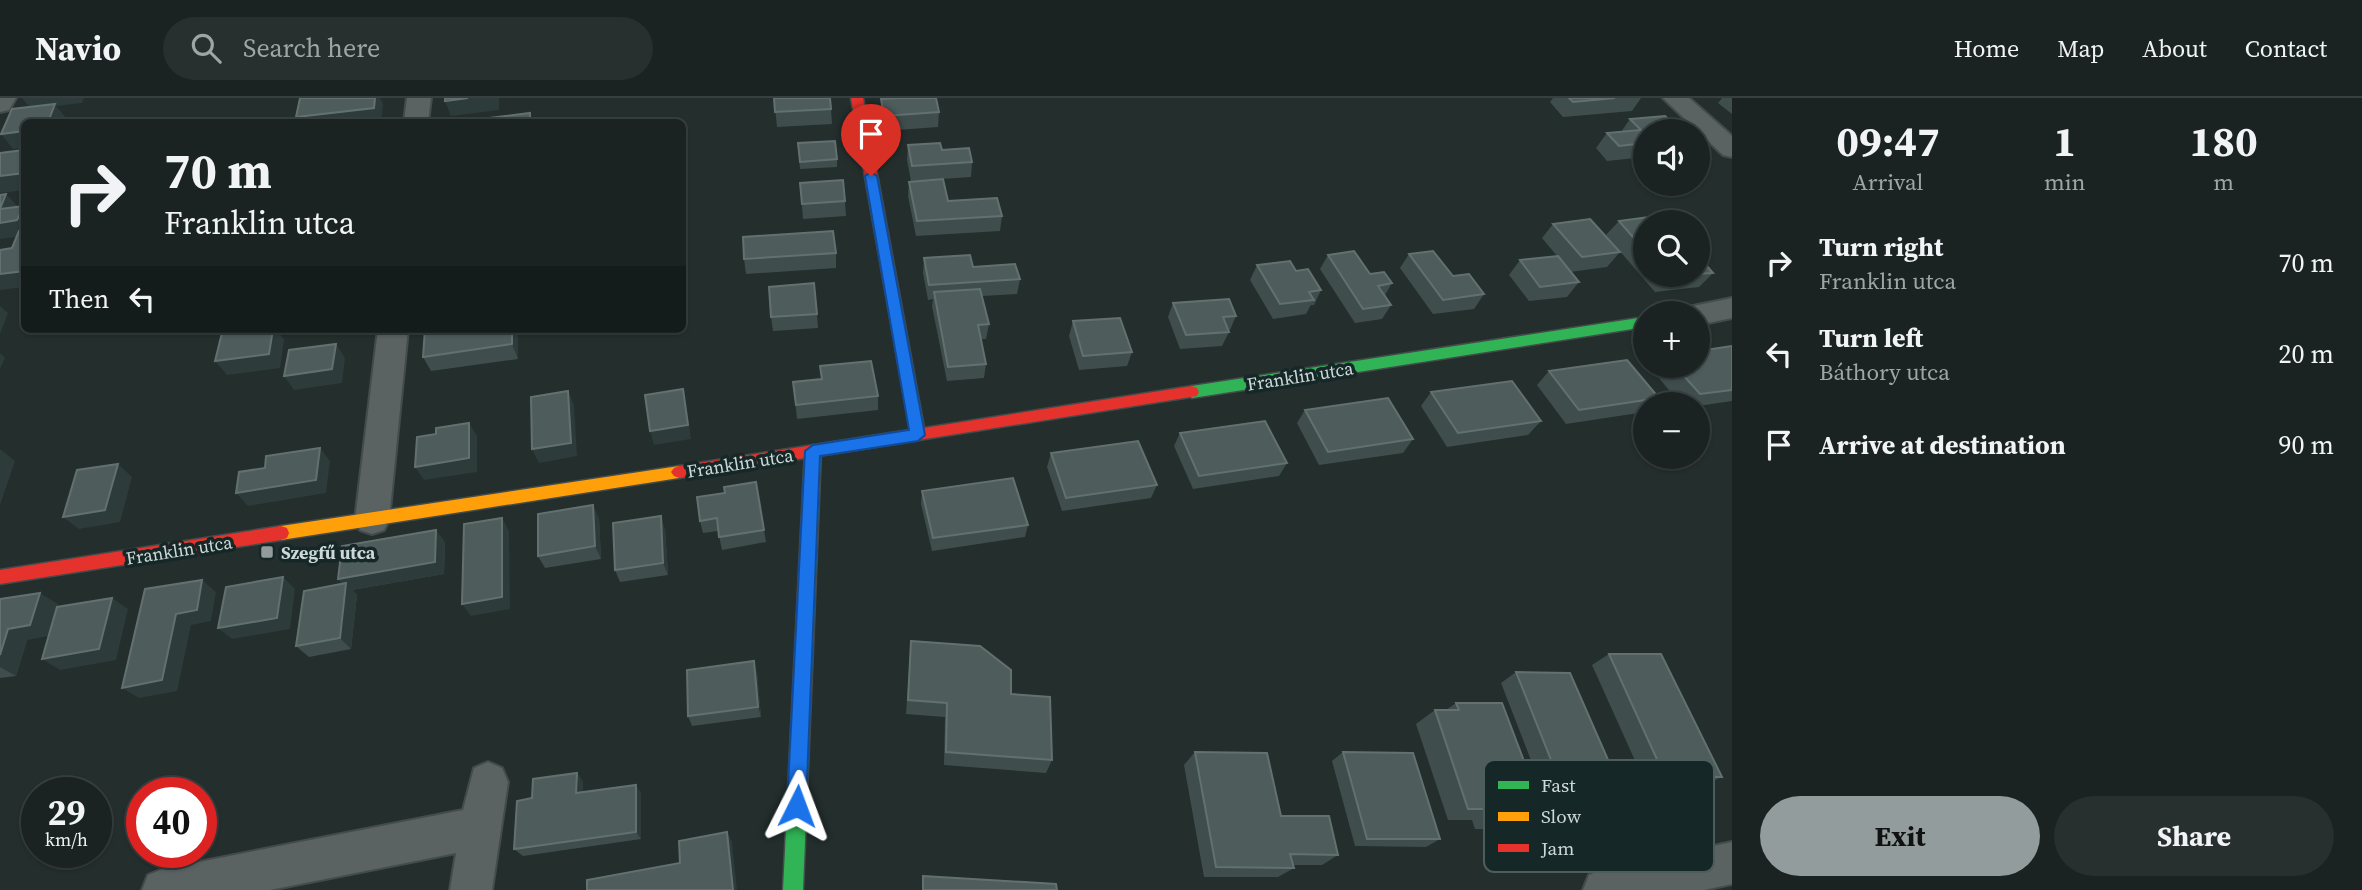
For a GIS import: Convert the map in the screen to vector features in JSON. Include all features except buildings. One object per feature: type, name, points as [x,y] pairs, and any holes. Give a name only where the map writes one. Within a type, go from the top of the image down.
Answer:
[{"type":"street","points":[[0,105],[4,98]]},
{"type":"street","points":[[416,119],[419,98]]},
{"type":"street","points":[[857,98],[918,435]]},
{"type":"street","points":[[1675,98],[1732,149]]},
{"type":"street","points":[[1710,312],[1732,308]]},
{"type":"street","name":"Franklin utca","points":[[0,578],[1633,324]]},
{"type":"street","points":[[372,520],[393,333]]},
{"type":"street","points":[[793,890],[813,451]]},
{"type":"street","points":[[471,890],[488,782]]},
{"type":"street","points":[[188,887],[483,827]]},
{"type":"street","points":[[1604,890],[1699,872]]},
{"type":"traffic: fast","points":[[1192,392],[1633,324]]},
{"type":"traffic: fast","points":[[793,890],[813,451]]},
{"type":"traffic: slow","points":[[281,533],[679,472]]},
{"type":"traffic: jam","points":[[857,98],[918,435]]},
{"type":"traffic: jam","points":[[679,472],[1192,392]]},
{"type":"traffic: jam","points":[[0,577],[281,533]]},
{"type":"place","name":"Szegfű utca","points":[[267,552]]},
{"type":"route","points":[[797,806],[813,451],[918,435],[871,176]]}]
